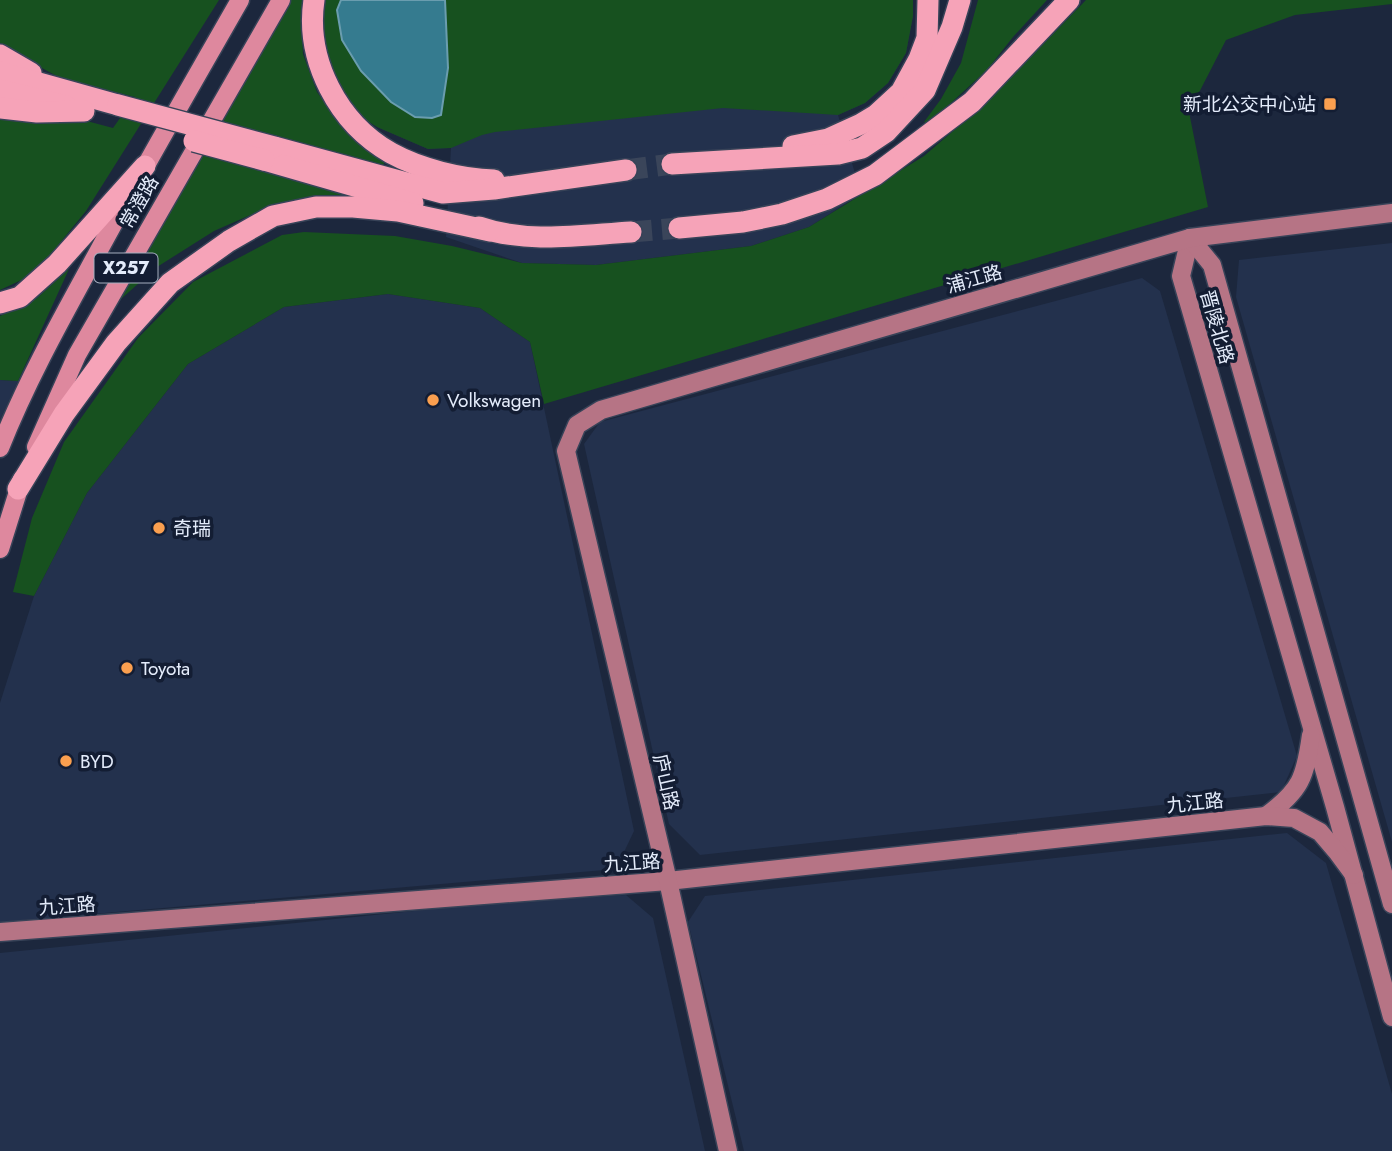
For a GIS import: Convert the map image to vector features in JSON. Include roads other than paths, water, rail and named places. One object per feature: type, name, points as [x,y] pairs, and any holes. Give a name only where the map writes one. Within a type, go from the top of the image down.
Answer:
[{"type":"highway","points":[[314,0],[313,38],[316,57],[326,83],[356,127],[374,142],[392,153],[433,170],[481,180],[545,181]]},
{"type":"highway","points":[[721,161],[828,139],[876,115],[901,92],[919,60],[927,38],[928,0]]},
{"type":"highway","points":[[672,164],[838,154],[862,148],[887,132],[925,90],[952,27],[960,0]]},
{"type":"highway","points":[[782,214],[826,192],[893,143],[919,117],[938,92],[951,67],[972,0]]},
{"type":"highway","points":[[679,228],[743,222],[782,214],[827,199],[875,175],[972,102],[1069,0]]},
{"type":"highway","points":[[0,55],[57,89]]},
{"type":"highway","points":[[0,72],[57,89],[115,112],[269,154],[443,193],[494,189],[626,170]]},
{"type":"highway","points":[[0,90],[84,111]]},
{"type":"highway","points":[[0,108],[115,112]]},
{"type":"highway","points":[[269,154],[490,231]]},
{"type":"highway","points":[[0,303],[20,297],[57,264],[145,166]]},
{"type":"highway","points":[[18,489],[64,414],[116,343],[170,283],[229,242],[273,216],[316,207],[353,207],[398,211],[490,231],[538,238],[631,232]]},
{"type":"main road","name":"常澄路","points":[[0,448],[11,419],[63,316],[240,0]]},
{"type":"main road","name":"常澄路","points":[[0,549],[18,489],[77,355],[281,0]]},
{"type":"street","name":"浦江路","points":[[577,425],[601,410],[1191,238],[1392,213]]},
{"type":"street","name":"晋陵北路","points":[[1191,238],[1181,276],[1312,727],[1392,1017]]},
{"type":"street","name":"晋陵北路","points":[[1191,238],[1212,265],[1392,904]]},
{"type":"street","name":"庐山路","points":[[577,425],[566,451],[668,881],[728,1151]]},
{"type":"street","points":[[1266,816],[1286,801],[1300,783],[1312,727]]},
{"type":"street","name":"九江路","points":[[0,932],[668,881],[1266,816],[1294,818],[1320,832],[1353,875]]},
{"type":"tunnel","points":[[626,170],[672,164]]},
{"type":"tunnel","points":[[631,232],[679,228]]},
{"type":"place","name":"新北公交中心站","points":[[1330,104]]},
{"type":"place","name":"Volkswagen","points":[[433,400]]},
{"type":"place","name":"奇瑞","points":[[159,528]]},
{"type":"place","name":"Toyota","points":[[127,668]]},
{"type":"place","name":"BYD","points":[[66,761]]}]
